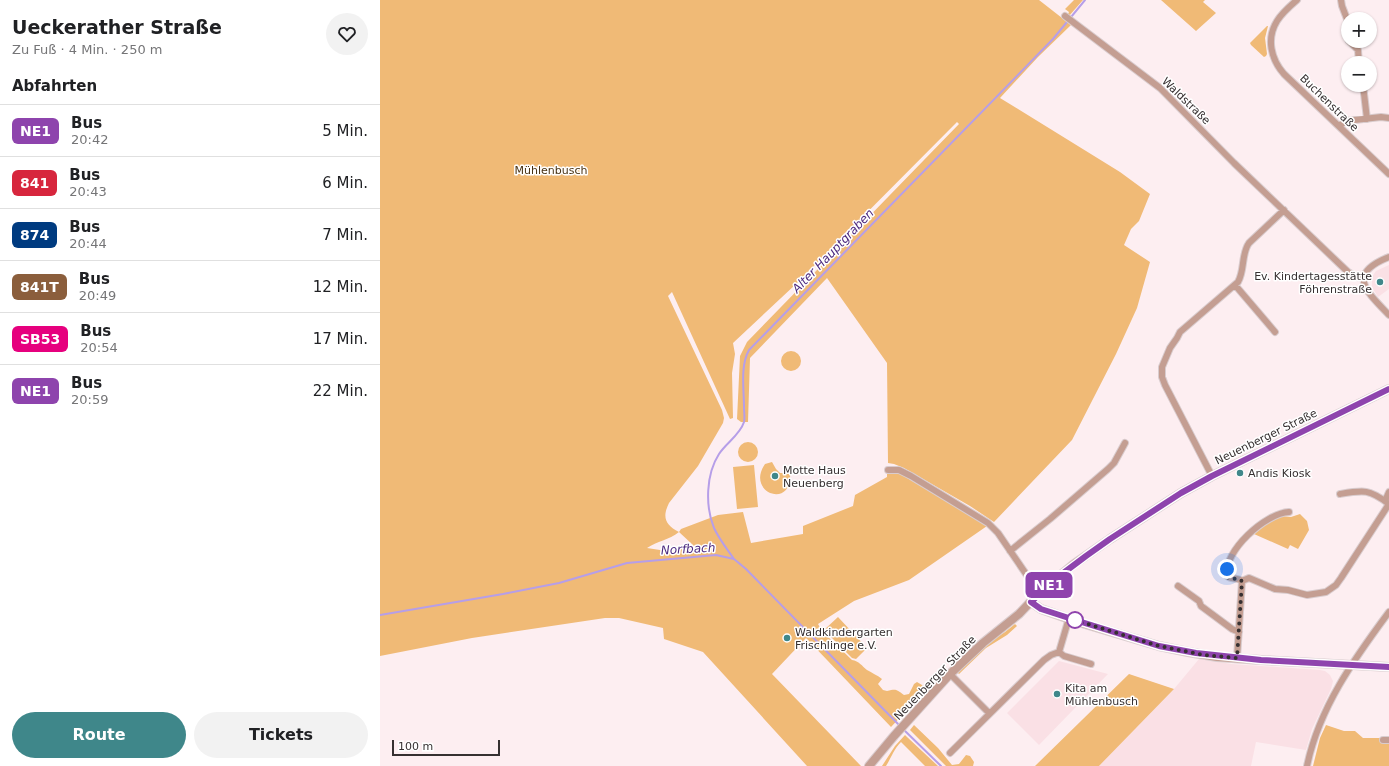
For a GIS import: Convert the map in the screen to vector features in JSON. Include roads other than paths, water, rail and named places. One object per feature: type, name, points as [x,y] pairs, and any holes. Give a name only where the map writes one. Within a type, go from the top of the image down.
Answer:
[{"type":"street","name":"Buchenstraße","points":[[1297,0],[1276,22],[1271,38],[1272,55],[1280,70],[1389,174]]},
{"type":"street","points":[[1341,0],[1344,12]]},
{"type":"street","name":"Waldstraße","points":[[1064,16],[1160,88],[1234,163],[1348,272],[1357,277],[1364,278]]},
{"type":"street","points":[[1364,92],[1368,119]]},
{"type":"street","points":[[1339,126],[1346,121],[1389,118]]},
{"type":"street","points":[[1212,476],[1165,385],[1162,370],[1170,348],[1180,332],[1235,285],[1242,273],[1247,246],[1284,210]]},
{"type":"street","points":[[1389,257],[1378,261],[1368,269],[1364,278],[1364,284],[1367,292],[1389,315]]},
{"type":"street","points":[[1235,285],[1275,332]]},
{"type":"street","name":"Neuenberger Straße","points":[[869,766],[950,674],[983,643],[1020,614],[1039,593],[1110,539],[1212,476],[1389,389]]},
{"type":"street","points":[[1010,551],[1108,469],[1114,463],[1124,443]]},
{"type":"street","points":[[888,470],[899,470],[911,476],[988,523],[998,534],[1039,593]]},
{"type":"street","points":[[1340,494],[1367,491],[1388,503]]},
{"type":"street","points":[[1289,512],[1279,514],[1266,520],[1249,534],[1229,559],[1226,573],[1228,578],[1242,581],[1249,578],[1275,589],[1288,590],[1307,595],[1326,592],[1336,585],[1341,578],[1388,503],[1389,492]]},
{"type":"street","points":[[1237,658],[1242,581]]},
{"type":"street","points":[[1178,586],[1199,601],[1201,606],[1232,629],[1239,632]]},
{"type":"street","points":[[1031,602],[1041,609],[1069,618],[1166,647],[1204,655],[1351,666],[1389,667]]},
{"type":"street","points":[[1307,766],[1321,721],[1351,666],[1389,612]]},
{"type":"street","points":[[1059,652],[1069,618]]},
{"type":"street","points":[[1059,652],[1064,656],[1091,664]]},
{"type":"street","points":[[950,753],[1047,657],[1059,652]]},
{"type":"street","points":[[950,674],[989,713]]},
{"type":"waterway","name":"Alter Hauptgraben","points":[[734,559],[714,528],[709,510],[708,490],[711,471],[719,454],[736,435],[744,422],[743,370],[749,350],[1053,39],[1085,0]]},
{"type":"waterway","name":"Norfbach","points":[[380,615],[559,583],[627,563],[716,555],[734,559],[746,569],[900,726]]},
{"type":"waterway","name":"Norfbach","points":[[903,729],[941,766]]},
{"type":"place","name":"Ev. Kindertagesstätte Föhrenstraße","points":[[1380,282]]},
{"type":"place","name":"Andis Kiosk","points":[[1240,473]]},
{"type":"place","name":"Motte Haus Neuenberg","points":[[775,476]]},
{"type":"place","name":"Waldkindergarten Frischlinge e.V.","points":[[787,638]]},
{"type":"place","name":"Kita am Mühlenbusch","points":[[1057,694]]},
{"type":"park label","name":"Mühlenbusch","points":[[551,170]]}]
